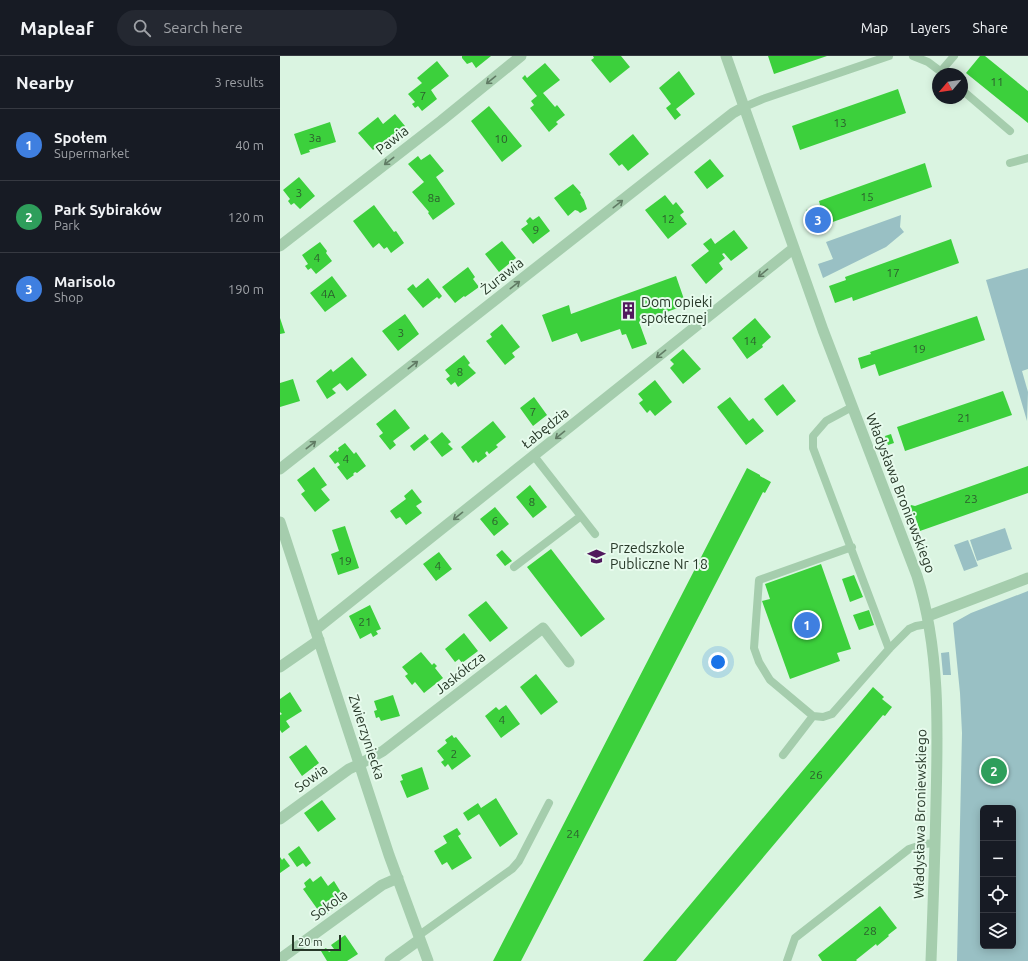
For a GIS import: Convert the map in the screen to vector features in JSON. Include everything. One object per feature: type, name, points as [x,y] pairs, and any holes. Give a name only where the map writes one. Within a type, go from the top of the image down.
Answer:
[{"type":"street","name":"Pawia","points":[[280,246],[441,121],[521,56]]},
{"type":"street","name":"Władysława Broniewskiego","points":[[726,56],[852,407],[924,597],[932,648],[938,723],[931,961]]},
{"type":"street","name":"Żurawia","points":[[280,469],[733,113],[744,107]]},
{"type":"street","name":"Łabędzia","points":[[280,667],[534,456],[794,248]]},
{"type":"street","name":"Zwierzyniecka","points":[[280,522],[398,878],[428,961]]},
{"type":"street","points":[[928,620],[1028,578]]},
{"type":"street","name":"Jaskółcza","points":[[360,764],[383,751],[543,628],[569,662]]},
{"type":"street","name":"Sowia","points":[[280,819],[349,769],[360,764]]},
{"type":"street","name":"Sokola","points":[[280,959],[382,885],[398,878]]},
{"type":"street","points":[[390,961],[419,938]]},
{"type":"lane","points":[[744,107],[762,99],[889,56]]},
{"type":"lane","points":[[913,56],[928,62],[936,68]]},
{"type":"lane","points":[[946,68],[954,56]]},
{"type":"lane","points":[[968,95],[1010,131]]},
{"type":"lane","points":[[1010,163],[1028,158]]},
{"type":"lane","points":[[852,407],[826,421],[813,436],[814,448],[889,649]]},
{"type":"lane","points":[[534,456],[595,534]]},
{"type":"lane","points":[[514,567],[581,516]]},
{"type":"lane","points":[[852,547],[759,580],[754,648],[759,662],[770,680],[813,716],[823,717],[832,714],[889,649],[910,629],[928,620]]},
{"type":"lane","points":[[782,755],[813,716]]},
{"type":"lane","points":[[419,938],[512,869],[519,861],[549,803]]},
{"type":"lane","points":[[787,961],[795,938],[909,849],[924,844],[935,843]]},
{"type":"shaded area","points":[[901,215],[900,227],[904,232],[886,247],[823,278],[818,264],[833,259],[826,242]]},
{"type":"shaded area","points":[[1028,268],[1028,369],[1022,371],[1028,392],[1027,421],[986,280]]},
{"type":"shaded area","points":[[1005,528],[1012,549],[977,561],[970,540]]},
{"type":"shaded area","points":[[968,540],[978,566],[964,571],[954,545]]},
{"type":"shaded area","points":[[1028,591],[1028,961],[957,961],[962,733],[960,693],[953,623],[971,613]]},
{"type":"shaded area","points":[[949,652],[951,675],[943,675],[941,653]]},
{"type":"building","points":[[462,56],[491,56],[476,68],[472,62],[467,64]]},
{"type":"building","points":[[593,56],[621,56],[630,67],[610,83],[591,60],[594,58]]},
{"type":"building","points":[[768,56],[827,56],[774,74]]},
{"type":"building","points":[[980,56],[985,56],[1028,91],[1028,123],[968,75],[968,71]]},
{"type":"building","points":[[437,61],[449,76],[431,90],[437,99],[422,111],[418,106],[415,108],[412,104],[415,102],[408,94],[422,83],[417,78]]},
{"type":"building","points":[[545,63],[560,80],[543,93],[555,107],[557,105],[565,115],[556,122],[558,124],[549,132],[530,108],[534,105],[531,101],[537,96],[522,78],[525,75],[527,78]]},
{"type":"building","points":[[679,71],[695,94],[676,109],[681,115],[675,120],[666,108],[671,104],[659,88]]},
{"type":"building","points":[[898,89],[906,113],[800,150],[792,126]]},
{"type":"building","points":[[489,106],[522,146],[502,162],[471,121]]},
{"type":"building","points":[[395,114],[405,126],[373,150],[358,133],[378,117],[383,124]]},
{"type":"building","points":[[330,122],[336,142],[309,150],[310,152],[301,155],[294,134]]},
{"type":"building","points":[[633,134],[649,154],[628,171],[622,164],[619,166],[609,154]]},
{"type":"building","points":[[430,154],[444,171],[436,177],[455,204],[433,220],[428,213],[429,212],[412,192],[424,182],[408,164],[418,156],[421,160]]},
{"type":"building","points":[[710,159],[724,176],[707,189],[694,172]]},
{"type":"building","points":[[925,163],[932,187],[827,224],[826,221],[811,226],[806,210],[820,205],[819,201]]},
{"type":"building","points":[[299,177],[315,196],[300,209],[294,203],[291,205],[288,201],[290,199],[283,190]]},
{"type":"building","points":[[573,184],[581,193],[580,194],[587,209],[580,213],[575,210],[568,216],[554,198]]},
{"type":"building","points":[[665,195],[673,205],[676,202],[684,212],[680,215],[687,224],[668,239],[645,210]]},
{"type":"building","points":[[374,205],[404,243],[391,253],[387,247],[384,249],[379,243],[373,248],[353,221]]},
{"type":"building","points":[[539,216],[550,231],[533,244],[521,229],[528,224],[526,221],[530,217],[533,220]]},
{"type":"building","points":[[734,230],[748,248],[731,261],[724,253],[722,254],[725,258],[719,263],[723,269],[706,284],[691,265],[709,251],[703,244],[711,238],[715,244]]},
{"type":"building","points":[[951,239],[959,263],[853,301],[852,297],[835,303],[829,286],[846,280],[845,277]]},
{"type":"building","points":[[502,241],[516,258],[499,272],[485,254]]},
{"type":"building","points":[[320,242],[332,261],[316,274],[311,268],[308,270],[305,266],[308,264],[302,255]]},
{"type":"building","points":[[468,267],[475,277],[473,279],[479,287],[455,303],[442,287]]},
{"type":"building","points":[[332,276],[347,296],[325,312],[310,293]]},
{"type":"building","name":"Dom opieki społecznej","points":[[676,276],[686,305],[639,322],[647,344],[632,349],[626,334],[622,335],[620,329],[581,342],[577,333],[552,342],[542,315],[569,305],[571,314]]},
{"type":"building","points":[[428,278],[442,296],[439,299],[437,297],[423,308],[407,289],[413,284],[416,288]]},
{"type":"building","points":[[405,314],[419,334],[398,351],[382,331]]},
{"type":"building","points":[[977,316],[985,340],[879,376],[875,364],[861,369],[858,358],[871,354],[870,352]]},
{"type":"building","points":[[280,318],[285,333],[280,334]]},
{"type":"building","points":[[755,318],[771,337],[762,345],[763,347],[747,359],[732,338]]},
{"type":"building","points":[[502,324],[520,347],[512,353],[515,357],[505,365],[486,341],[492,337],[490,334]]},
{"type":"building","points":[[683,349],[701,369],[683,384],[670,368],[674,364],[670,360]]},
{"type":"building","points":[[464,355],[470,363],[468,365],[476,373],[458,387],[455,382],[451,385],[446,379],[450,376],[445,370]]},
{"type":"building","points":[[352,357],[367,375],[347,391],[340,383],[332,389],[336,393],[327,399],[316,381],[331,369],[333,372]]},
{"type":"building","points":[[293,379],[300,401],[280,407],[280,383]]},
{"type":"building","points":[[655,380],[672,402],[655,416],[650,410],[647,413],[639,403],[643,400],[638,394]]},
{"type":"building","points":[[783,384],[796,401],[777,416],[764,399]]},
{"type":"building","points":[[1003,391],[1012,415],[905,451],[897,427]]},
{"type":"building","points":[[534,397],[547,415],[533,426],[520,408]]},
{"type":"building","points":[[730,397],[749,421],[753,418],[764,431],[746,445],[717,407]]},
{"type":"building","points":[[395,409],[410,428],[393,441],[396,445],[390,450],[379,436],[383,433],[376,424]]},
{"type":"building","points":[[493,421],[506,437],[496,445],[498,447],[489,454],[487,451],[485,453],[487,456],[478,463],[476,460],[473,463],[461,447]]},
{"type":"building","points":[[442,432],[451,442],[448,444],[453,449],[442,457],[430,442]]},
{"type":"building","points":[[425,434],[429,439],[414,451],[410,446]]},
{"type":"building","points":[[891,434],[894,443],[888,445],[885,436]]},
{"type":"building","points":[[345,443],[354,454],[356,452],[366,466],[357,473],[355,472],[353,474],[354,475],[347,480],[337,467],[340,465],[338,462],[335,464],[329,456],[336,450],[337,452],[339,450],[338,448]]},
{"type":"building","points":[[1028,466],[1028,493],[920,531],[910,507],[911,505],[915,506]]},
{"type":"building","points":[[314,467],[327,485],[321,489],[330,500],[315,512],[301,494],[305,491],[297,480]]},
{"type":"building","points":[[747,468],[771,482],[765,493],[763,492],[521,961],[493,961]]},
{"type":"building","points":[[530,485],[547,507],[533,518],[516,497]]},
{"type":"building","points":[[412,489],[422,502],[416,506],[422,513],[406,525],[400,517],[396,519],[390,511],[406,499],[404,496]]},
{"type":"building","points":[[495,507],[509,524],[494,536],[480,519]]},
{"type":"building","points":[[345,526],[359,568],[338,575],[331,554],[339,551],[332,530]]},
{"type":"building","points":[[551,549],[605,619],[581,637],[527,567]]},
{"type":"building","points":[[502,550],[512,561],[505,566],[496,555]]},
{"type":"building","points":[[439,552],[452,569],[436,581],[423,564]]},
{"type":"building","points":[[821,564],[851,649],[837,653],[840,661],[790,679],[762,601],[770,599],[765,584]]},
{"type":"building","points":[[854,575],[863,597],[850,602],[842,579]]},
{"type":"building","points":[[486,601],[508,628],[490,642],[468,615]]},
{"type":"building","points":[[370,605],[381,629],[376,631],[378,634],[373,637],[371,633],[360,639],[349,616]]},
{"type":"building","points":[[869,610],[874,625],[859,630],[853,615]]},
{"type":"building","points":[[464,633],[478,651],[462,663],[459,659],[455,662],[445,649]]},
{"type":"building","points":[[421,652],[432,665],[434,663],[437,666],[435,668],[443,678],[424,693],[415,682],[412,685],[405,676],[408,674],[402,667]]},
{"type":"building","points":[[536,674],[558,702],[541,715],[520,687]]},
{"type":"building","points":[[873,687],[884,697],[882,699],[892,707],[885,716],[883,715],[676,961],[643,961]]},
{"type":"building","points":[[290,692],[302,711],[286,721],[290,727],[282,733],[280,730],[280,715],[282,714],[280,712],[280,699]]},
{"type":"building","points":[[393,695],[400,716],[381,721],[379,717],[376,718],[374,711],[377,710],[374,701]]},
{"type":"building","points":[[506,705],[520,724],[501,738],[485,716],[496,707],[499,710]]},
{"type":"building","points":[[452,735],[454,738],[456,737],[471,756],[452,770],[448,764],[445,767],[441,762],[444,760],[437,751],[447,743],[445,740]]},
{"type":"building","points":[[306,745],[319,763],[302,776],[289,757]]},
{"type":"building","points":[[422,767],[429,789],[407,798],[400,781],[403,780],[401,775]]},
{"type":"building","points":[[496,798],[518,834],[500,847],[479,814],[468,821],[463,813],[478,803],[481,808]]},
{"type":"building","points":[[322,800],[336,819],[318,832],[304,813]]},
{"type":"building","points":[[457,828],[461,834],[458,836],[472,858],[452,870],[447,862],[442,865],[434,851],[447,843],[443,836]]},
{"type":"building","points":[[299,846],[311,863],[306,867],[303,863],[297,867],[288,854]]},
{"type":"building","points":[[280,857],[282,860],[284,858],[290,866],[280,873]]},
{"type":"building","points":[[321,876],[328,886],[334,881],[342,894],[336,897],[341,904],[323,917],[303,889],[306,887],[304,883],[310,878],[313,882]]},
{"type":"building","points":[[880,906],[897,928],[888,935],[889,936],[877,946],[876,944],[856,960],[857,961],[822,961],[818,955]]},
{"type":"building","points":[[345,935],[358,954],[347,961],[327,961],[321,951],[326,948],[329,952],[334,949],[331,945]]},
{"type":"place","name":"Marisolo","points":[[818,220]]},
{"type":"place","name":"Dom opieki społecznej","points":[[628,310]]},
{"type":"place","name":"Przedszkole Publiczne Nr 18","points":[[597,556]]},
{"type":"place","name":"Społem","points":[[807,625]]},
{"type":"place","name":"Park Sybiraków","points":[[994,771]]}]
